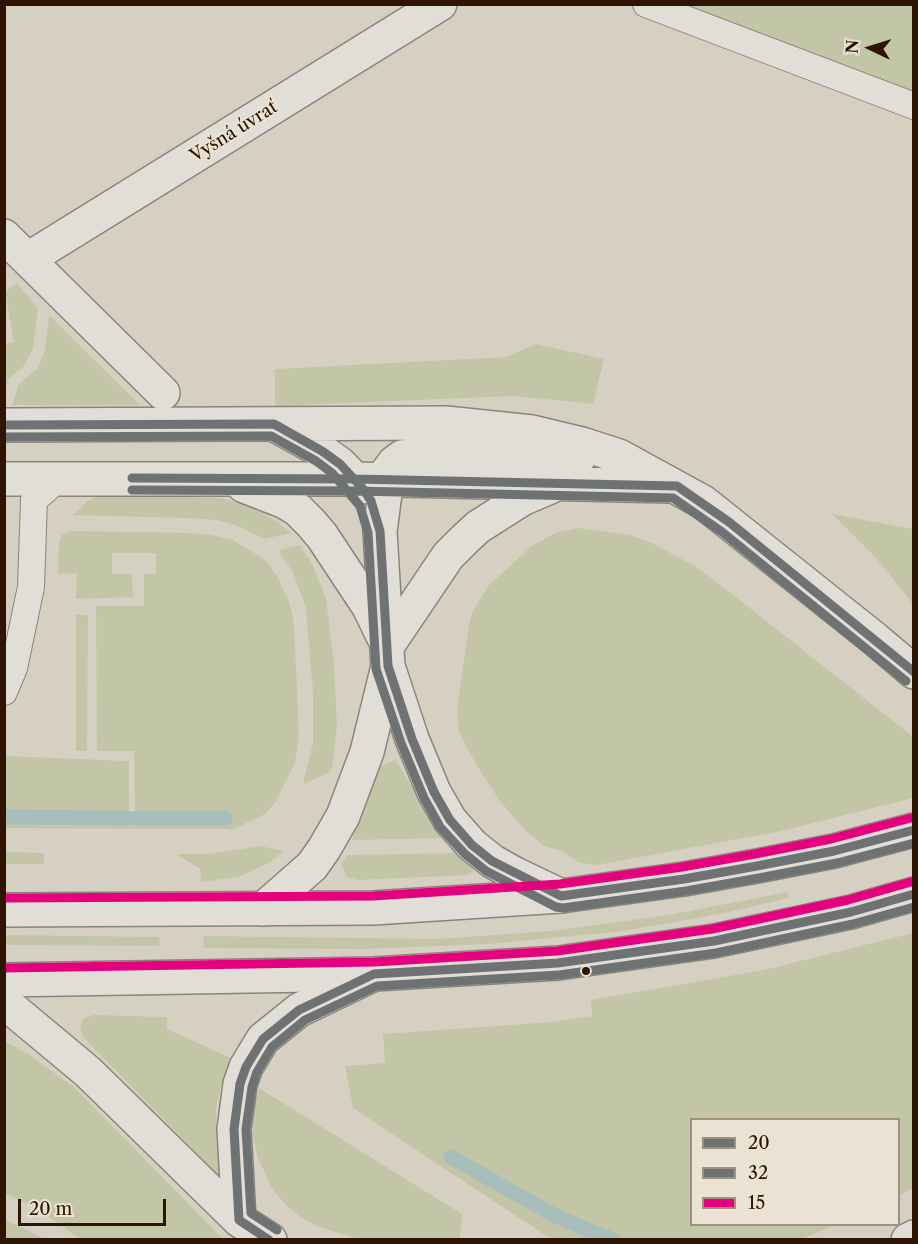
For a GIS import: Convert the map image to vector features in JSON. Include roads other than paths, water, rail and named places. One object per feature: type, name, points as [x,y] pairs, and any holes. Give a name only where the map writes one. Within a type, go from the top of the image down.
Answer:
[{"type":"street","name":"Vyšná úvrať","points":[[28,259],[440,4]]},
{"type":"street","points":[[4,236],[163,393]]},
{"type":"street","points":[[4,425],[446,423],[532,432],[582,444],[619,456],[703,502],[914,672]]},
{"type":"street","points":[[274,424],[322,451],[355,479],[371,501],[381,531]]},
{"type":"street","points":[[263,909],[312,866],[339,825],[359,777],[388,656],[381,531],[388,471],[394,463],[402,457],[411,456],[562,457],[615,467],[677,486]]},
{"type":"street","points":[[5,478],[46,489],[182,478],[677,486]]},
{"type":"street","points":[[182,478],[238,484],[278,499],[298,510],[322,536],[369,607],[388,656],[412,739],[434,792],[450,820],[472,845],[492,861],[561,896]]},
{"type":"street","points":[[388,656],[448,556],[478,527],[522,498],[557,484]]},
{"type":"street","points":[[4,910],[373,908],[561,896],[684,879],[757,866],[834,851],[914,830]]},
{"type":"street","points":[[4,980],[374,974],[558,963],[714,941],[851,912],[914,894]]},
{"type":"street","points":[[239,1220],[234,1129],[240,1084],[246,1067],[263,1039],[290,1017],[374,974]]},
{"type":"street","points":[[4,1002],[88,1072],[239,1220],[270,1239]]},
{"type":"street","points":[[908,1239],[914,1237]]},
{"type":"lane","points":[[646,4],[914,106]]},
{"type":"lane","points":[[4,692],[15,668],[31,587],[46,489]]},
{"type":"waterway","points":[[4,817],[128,818]]},
{"type":"waterway","points":[[137,818],[225,818]]},
{"type":"waterway","points":[[451,1157],[552,1214],[613,1240]]}]
